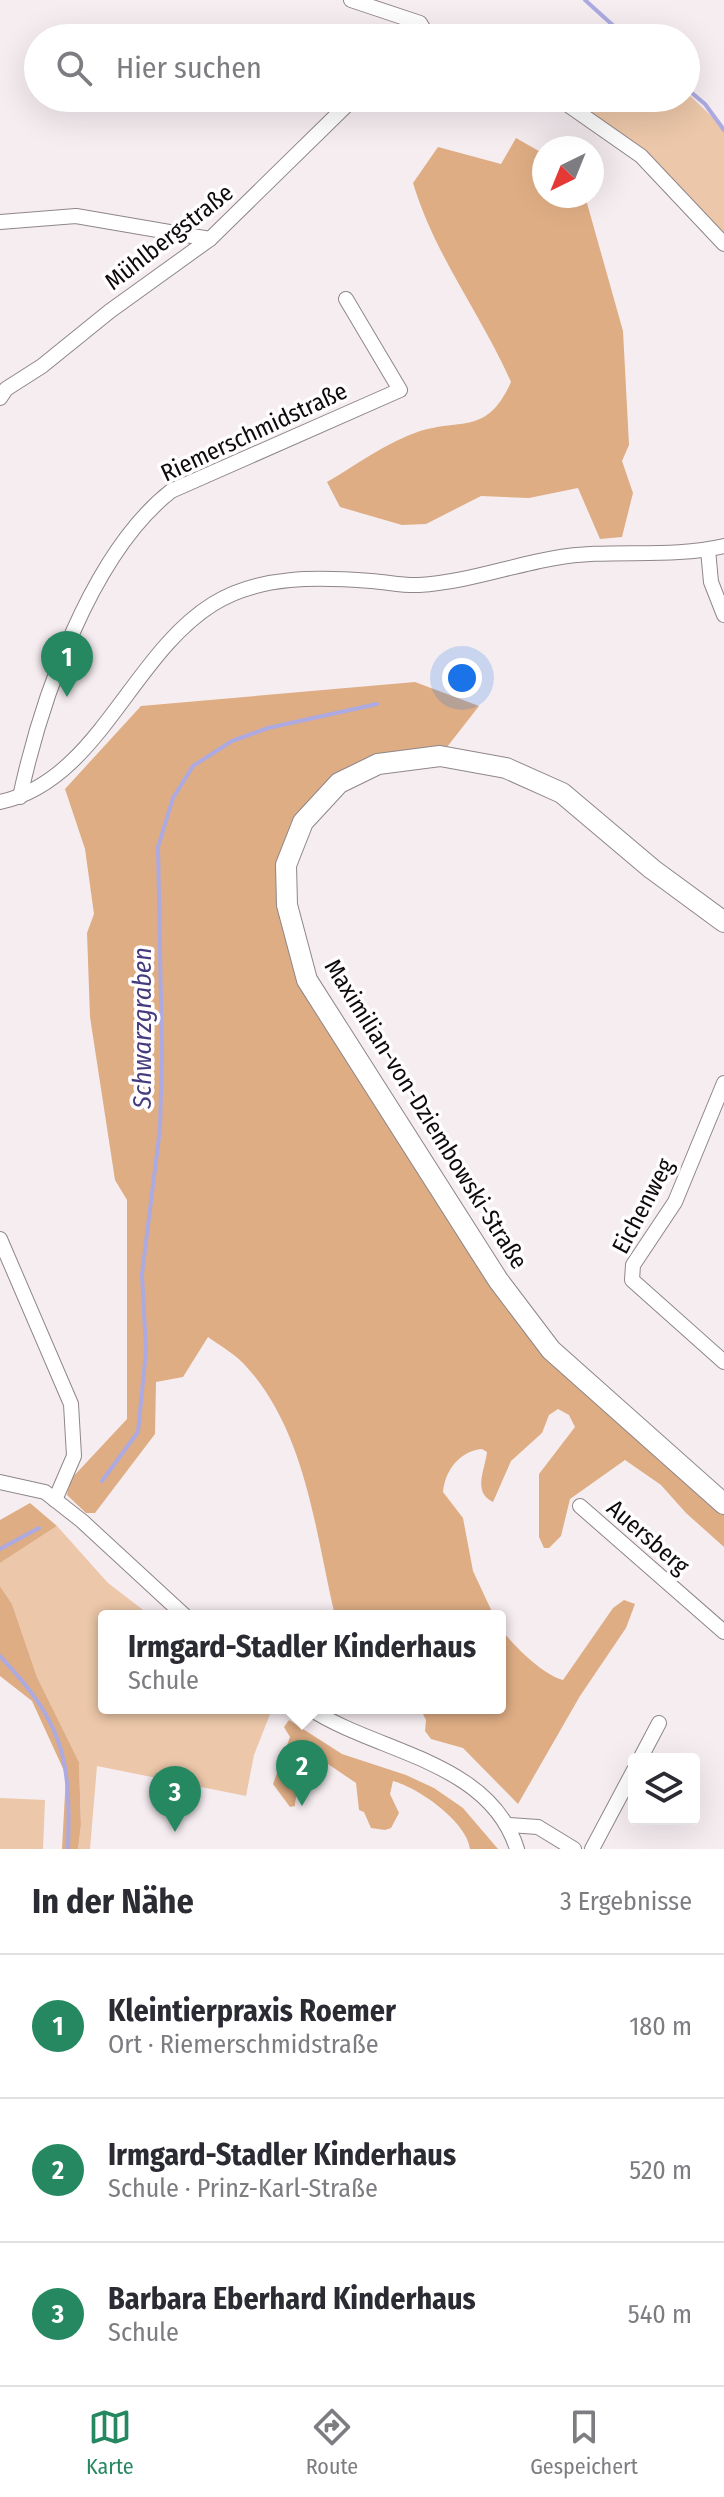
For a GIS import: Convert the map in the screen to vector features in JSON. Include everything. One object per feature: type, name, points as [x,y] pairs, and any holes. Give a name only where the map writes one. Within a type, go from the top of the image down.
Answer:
[{"type":"street","points":[[351,0],[420,24]]},
{"type":"street","name":"Mühlbergstraße","points":[[0,398],[6,389],[42,366],[110,311],[210,239],[340,112]]},
{"type":"street","points":[[578,112],[641,156],[724,244]]},
{"type":"street","points":[[0,222],[76,216],[210,239]]},
{"type":"street","name":"Riemerschmidstraße","points":[[20,797],[32,743],[56,677],[108,562],[144,512],[171,491],[400,390],[346,299]]},
{"type":"street","points":[[0,802],[20,797],[54,780],[111,715],[157,653],[213,604],[276,580],[369,581],[416,586],[478,579],[556,557],[708,550],[724,546]]},
{"type":"street","points":[[708,550],[711,582],[724,615]]},
{"type":"street","name":"Maximilian-von-Dziembowski-Straße","points":[[724,922],[652,869],[562,793],[506,768],[440,756],[378,764],[339,783],[303,822],[286,865],[287,905],[307,980],[498,1280],[551,1350],[724,1504]]},
{"type":"street","name":"Eichenweg","points":[[724,1083],[675,1202],[633,1265],[632,1280],[724,1362]]},
{"type":"street","points":[[0,1239],[71,1404],[74,1456],[55,1500]]},
{"type":"street","points":[[0,1482],[45,1492],[178,1610]]},
{"type":"street","name":"Auersberg","points":[[580,1506],[724,1632]]},
{"type":"street","points":[[320,1714],[371,1742],[437,1765],[470,1785],[509,1825],[517,1849]]},
{"type":"street","points":[[643,1753],[659,1723]]},
{"type":"street","points":[[592,1849],[628,1781]]},
{"type":"street","points":[[509,1825],[538,1827],[574,1849]]},
{"type":"shaded area","points":[[700,105],[724,128],[724,244],[641,156],[578,112],[700,112]]},
{"type":"shaded area","points":[[516,138],[532,147],[532,208],[588,208],[623,331],[629,445],[622,461],[633,493],[622,537],[600,539],[578,488],[529,498],[481,496],[426,524],[402,525],[340,507],[327,482],[384,447],[420,431],[473,422],[493,410],[502,399],[511,382],[433,235],[413,183],[438,147],[501,164]]},
{"type":"shaded area","points":[[415,682],[479,706],[440,756],[339,783],[286,866],[305,972],[551,1350],[724,1512],[724,1547],[686,1513],[661,1485],[625,1460],[570,1499],[561,1536],[549,1548],[544,1548],[539,1537],[539,1474],[575,1427],[569,1415],[558,1409],[549,1415],[542,1433],[511,1461],[493,1502],[481,1487],[487,1452],[482,1449],[467,1453],[455,1463],[444,1484],[443,1492],[463,1518],[473,1571],[491,1610],[334,1610],[305,1482],[281,1418],[264,1389],[243,1363],[208,1337],[183,1377],[156,1382],[155,1434],[95,1513],[86,1513],[67,1495],[70,1480],[127,1419],[127,1200],[115,1180],[90,1017],[87,933],[94,914],[85,849],[65,789],[141,706]]},
{"type":"shaded area","points":[[30,1503],[57,1526],[0,1563],[0,1520]]},
{"type":"shaded area","points":[[57,1526],[108,1583],[143,1610],[98,1610],[98,1714],[270,1714],[254,1755],[246,1796],[97,1766],[90,1849],[78,1849],[81,1825],[79,1762],[37,1677],[12,1604],[0,1586],[0,1563]]},
{"type":"shaded area","points":[[0,1586],[12,1604],[37,1677],[79,1762],[81,1825],[78,1849],[62,1849],[66,1775],[32,1701],[0,1676]]},
{"type":"shaded area","points":[[624,1600],[635,1604],[626,1628],[580,1696],[518,1804],[463,1748],[431,1739],[425,1731],[423,1714],[506,1714],[506,1634],[528,1658],[563,1680],[613,1608]]},
{"type":"shaded area","points":[[289,1720],[342,1754],[406,1775],[434,1788],[463,1808],[498,1849],[470,1849],[467,1839],[451,1817],[428,1798],[393,1781],[390,1794],[399,1813],[391,1828],[371,1828],[364,1812],[359,1810],[356,1783],[325,1762],[308,1774],[297,1793],[295,1806],[290,1807],[273,1784],[290,1737],[284,1727]]},
{"type":"shaded area","points":[[0,1798],[45,1800],[43,1849],[0,1849]]},
{"type":"waterway","points":[[585,0],[612,24]]},
{"type":"waterway","points":[[700,100],[724,130]]},
{"type":"waterway","name":"Schwarzgraben","points":[[102,1481],[138,1432],[146,1351],[142,1274],[160,1129],[162,1054],[158,847],[173,798],[193,766],[232,741],[268,728],[377,704]]},
{"type":"waterway","points":[[0,1549],[39,1528]]},
{"type":"waterway","points":[[0,1656],[38,1702],[59,1744],[68,1790],[68,1849]]},
{"type":"place","name":"Kleintierpraxis Roemer","points":[[67,697]]},
{"type":"place","name":"Irmgard-Stadler Kinderhaus","points":[[302,1806]]},
{"type":"place","name":"Barbara Eberhard Kinderhaus","points":[[175,1832]]}]
